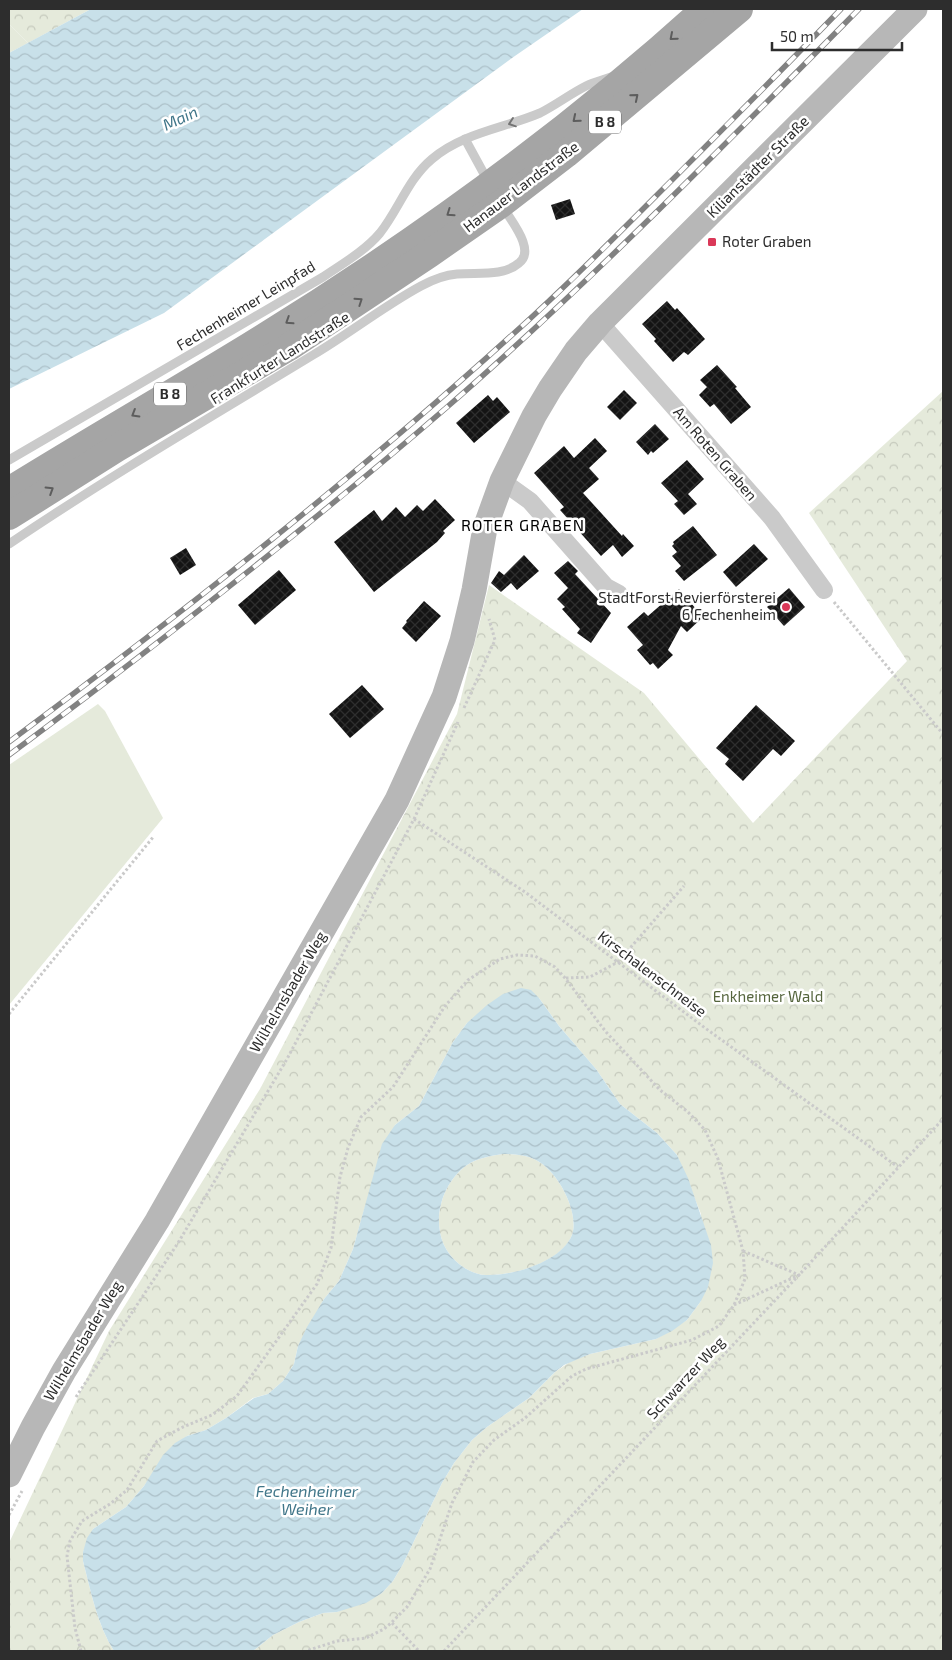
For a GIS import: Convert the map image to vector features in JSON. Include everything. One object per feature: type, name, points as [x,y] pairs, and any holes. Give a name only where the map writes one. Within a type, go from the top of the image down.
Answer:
[{"type":"main road","name":"Hanauer Landstraße","points":[[9,516],[117,448],[289,347],[429,254],[496,194],[551,139],[705,9]]},
{"type":"main road","name":"Hanauer Landstraße","points":[[496,194],[580,143],[739,9]]},
{"type":"main road","name":"B 8","points":[[9,491],[251,346],[330,295],[496,194]]},
{"type":"street","name":"Kilianstädter Straße","points":[[600,323],[915,9]]},
{"type":"street","name":"Wilhelmsbader Weg","points":[[15,1483],[33,1426],[64,1370],[157,1221],[397,800],[444,697],[462,641],[485,528],[502,481],[534,416],[550,389],[576,351],[600,323]]},
{"type":"street","name":"Am Roten Graben","points":[[600,323],[772,518],[824,590]]},
{"type":"street","points":[[502,481],[530,501],[606,587],[619,594]]},
{"type":"lane","name":"Fechenheimer Leinpfad","points":[[9,460],[323,277],[379,234],[412,180],[422,168],[442,151],[465,139],[541,112],[586,86],[640,65]]},
{"type":"lane","name":"Frankfurter Landstraße","points":[[9,544],[141,458],[315,354],[422,285],[448,275],[500,272],[519,264],[526,252],[524,243],[465,139]]},
{"type":"path","points":[[824,590],[943,734]]},
{"type":"path","name":"Kirschalenschneise","points":[[74,1400],[178,1243],[282,1067],[414,819],[525,892],[705,1028],[898,1167]]},
{"type":"path","points":[[9,1014],[154,836]]},
{"type":"path","points":[[565,978],[590,977],[618,962],[684,886]]},
{"type":"path","points":[[81,1651],[75,1628],[66,1556],[70,1541],[82,1521],[110,1504],[127,1490],[157,1441],[183,1427],[212,1415],[237,1396],[317,1284],[331,1248],[340,1177],[348,1148],[362,1117],[394,1087],[445,1006],[468,980],[500,959],[517,955],[535,956],[555,967],[606,1032],[660,1090],[688,1112],[705,1130],[718,1159],[743,1251],[745,1279],[734,1305],[719,1326],[692,1340],[586,1369],[572,1376],[525,1418],[494,1440],[473,1462],[452,1503],[430,1569],[407,1607],[384,1629],[366,1638],[337,1641],[306,1651]]},
{"type":"path","name":"Schwarzer Weg","points":[[444,1651],[799,1275],[943,1119]]},
{"type":"path","points":[[743,1251],[799,1275]]},
{"type":"path","points":[[734,1305],[799,1275]]},
{"type":"path","points":[[9,1515],[15,1483]]},
{"type":"path","points":[[391,1623],[419,1651]]},
{"type":"green space","points":[[9,9],[91,9],[28,43],[9,24]]},
{"type":"green space","points":[[9,24],[28,43],[9,53]]},
{"type":"green space","name":"Enkheimer Wald","points":[[943,391],[943,1651],[253,1651],[273,1635],[299,1622],[323,1613],[337,1612],[382,1593],[393,1581],[403,1564],[442,1483],[454,1463],[472,1440],[487,1427],[529,1398],[555,1372],[574,1359],[656,1339],[687,1320],[701,1301],[701,1214],[677,1155],[657,1133],[620,1104],[596,1069],[559,1026],[539,998],[467,1023],[453,1042],[419,1106],[395,1125],[364,1210],[353,1249],[339,1281],[324,1299],[298,1346],[294,1364],[283,1381],[268,1394],[253,1398],[206,1430],[187,1436],[153,1473],[126,1507],[93,1529],[83,1552],[83,1561],[99,1619],[114,1651],[9,1651],[9,1543],[109,1331],[260,1089],[457,714],[489,585],[644,693],[753,823],[907,661],[809,513]]},
{"type":"green space","points":[[98,704],[105,711],[163,818],[9,1005],[9,765]]},
{"type":"green space","points":[[503,1154],[532,1158],[544,1165],[552,1173],[559,1182],[570,1204],[574,1226],[567,1245],[548,1260],[535,1266],[509,1273],[497,1275],[479,1274],[459,1264],[449,1253],[442,1241],[439,1213],[442,1199],[456,1175],[467,1165],[475,1161]]},
{"type":"water","name":"Main","points":[[91,9],[583,9],[512,58],[164,313],[9,389],[9,53]]},
{"type":"water","name":"Fechenheimer Weiher","points":[[521,988],[531,990],[596,1069],[620,1104],[657,1133],[677,1155],[688,1178],[711,1245],[713,1263],[708,1287],[701,1301],[687,1320],[672,1331],[656,1339],[590,1354],[564,1365],[529,1398],[487,1427],[472,1440],[454,1463],[442,1483],[393,1581],[382,1593],[366,1603],[337,1612],[323,1613],[299,1622],[273,1635],[253,1651],[114,1651],[99,1619],[83,1561],[83,1552],[87,1538],[93,1529],[126,1507],[144,1486],[163,1455],[175,1443],[187,1436],[206,1430],[254,1398],[268,1394],[283,1381],[294,1364],[298,1346],[307,1327],[324,1299],[339,1281],[353,1249],[382,1144],[395,1125],[419,1106],[453,1042],[467,1023],[503,994]],"holes":[[[503,1154],[532,1158],[544,1165],[552,1173],[559,1182],[570,1204],[574,1226],[572,1235],[566,1245],[547,1260],[535,1266],[509,1273],[497,1275],[479,1274],[459,1264],[449,1253],[442,1241],[439,1213],[442,1199],[456,1175],[467,1165],[475,1161]]]},
{"type":"building","points":[[570,199],[575,214],[556,220],[551,205]]},
{"type":"building","points":[[667,301],[675,310],[677,308],[705,339],[688,355],[684,352],[673,362],[642,324]]},
{"type":"building","points":[[717,365],[737,387],[735,388],[751,407],[731,424],[714,404],[710,407],[699,395],[707,387],[700,380]]},
{"type":"building","points":[[624,390],[637,403],[620,420],[607,407]]},
{"type":"building","points":[[488,395],[493,401],[497,397],[510,412],[474,443],[456,423]]},
{"type":"building","points":[[655,424],[669,439],[648,455],[636,442]]},
{"type":"building","points":[[595,438],[607,451],[589,468],[599,479],[583,493],[622,536],[623,534],[634,546],[622,557],[613,545],[601,556],[560,510],[564,507],[534,473],[564,446],[574,458]]},
{"type":"building","points":[[687,460],[704,479],[688,494],[697,504],[684,515],[674,504],[678,501],[661,483]]},
{"type":"building","points":[[435,499],[455,520],[443,531],[445,533],[437,542],[374,592],[334,542],[374,510],[382,521],[396,507],[405,517],[417,505],[423,511]]},
{"type":"building","points":[[693,526],[717,555],[684,581],[675,571],[681,566],[672,556],[677,552],[672,546],[673,542]]},
{"type":"building","points":[[754,544],[768,559],[736,587],[723,572]]},
{"type":"building","points":[[186,548],[196,565],[180,575],[170,558]]},
{"type":"building","points":[[524,555],[539,571],[517,590],[511,583],[501,592],[491,583],[499,571],[504,575]]},
{"type":"building","points":[[568,561],[578,571],[575,574],[611,613],[591,643],[577,633],[580,629],[562,609],[565,607],[557,599],[568,588],[554,573]]},
{"type":"building","points":[[279,570],[296,590],[255,625],[238,605]]},
{"type":"building","name":"StadtForst Revierförsterei 6 Fechenheim","points":[[789,588],[805,607],[784,626],[767,607]]},
{"type":"building","points":[[679,589],[703,617],[687,632],[681,626],[668,650],[673,655],[658,669],[653,663],[650,665],[637,650],[643,645],[627,627],[644,612],[648,616]]},
{"type":"building","points":[[424,601],[441,616],[416,642],[402,628]]},
{"type":"building","points":[[362,685],[384,709],[350,738],[329,714]]},
{"type":"building","points":[[756,705],[795,741],[781,756],[773,749],[743,781],[725,764],[729,759],[716,748]]},
{"type":"railway","points":[[9,742],[202,595],[452,389],[590,262],[841,9]]},
{"type":"railway","points":[[9,755],[230,586],[446,408],[514,348],[613,254],[859,9]]},
{"type":"place","name":"Roter Graben","points":[[712,242]]},
{"type":"place","name":"StadtForst Revierförsterei 6 Fechenheim","points":[[786,607]]},
{"type":"district","name":"ROTER GRABEN","points":[[523,525]]}]
